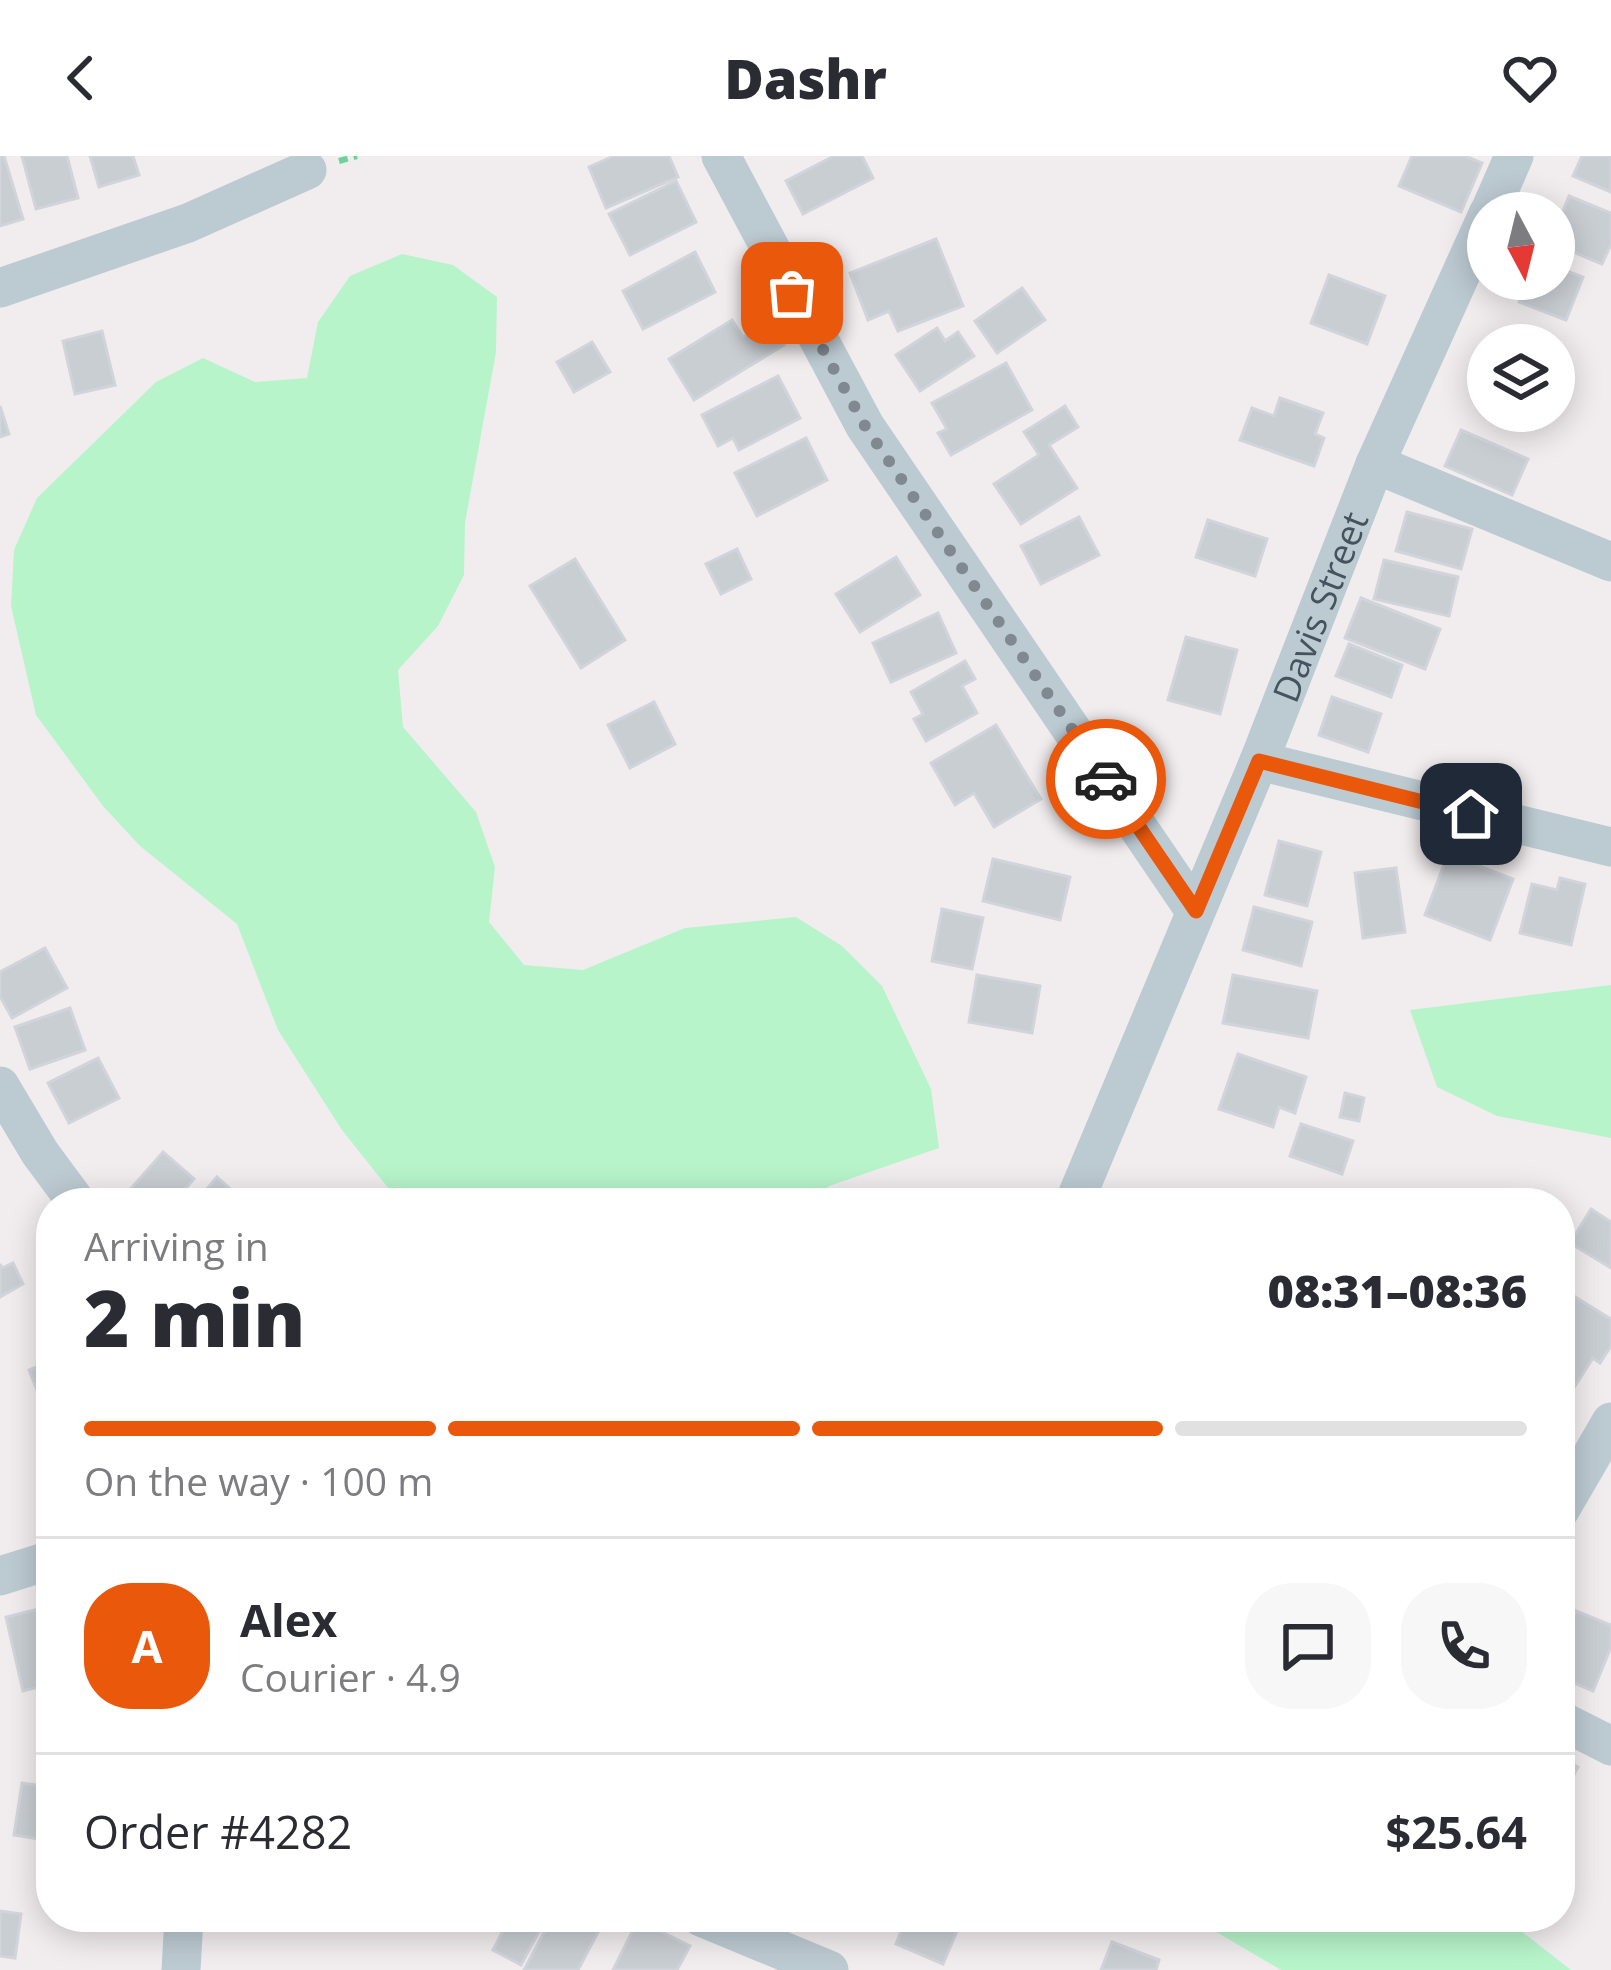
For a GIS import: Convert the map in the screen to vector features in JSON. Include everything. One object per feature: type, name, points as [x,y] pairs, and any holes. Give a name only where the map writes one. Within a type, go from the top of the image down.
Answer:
[{"type":"street","points":[[721,156],[865,426],[1196,911]]},
{"type":"street","name":"Davis Street","points":[[1498,192],[1514,156]]},
{"type":"street","points":[[0,288],[188,223],[307,170]]},
{"type":"street","name":"Davis Street","points":[[1080,1188],[1259,761],[1375,464],[1467,260]]},
{"type":"street","points":[[1375,464],[1611,562]]},
{"type":"street","points":[[1259,761],[1611,848]]},
{"type":"street","points":[[0,1086],[65,1188]]},
{"type":"street","points":[[1575,1484],[1611,1422]]},
{"type":"street","points":[[0,1576],[36,1565]]},
{"type":"street","points":[[1575,1728],[1611,1746]]},
{"type":"street","points":[[181,1970],[183,1932]]},
{"type":"street","points":[[737,1932],[829,1970]]},
{"type":"green space","points":[[402,254],[453,265],[497,297],[496,352],[465,523],[464,575],[438,626],[398,670],[403,727],[476,812],[495,867],[489,922],[524,965],[583,970],[685,928],[796,917],[842,946],[882,986],[931,1089],[939,1148],[827,1188],[388,1188],[342,1130],[278,1030],[237,924],[140,846],[103,806],[36,715],[11,606],[14,550],[37,498],[156,382],[203,358],[255,382],[307,378],[318,322],[350,276]]},
{"type":"green space","points":[[1611,985],[1611,1138],[1497,1116],[1437,1087],[1410,1010]]},
{"type":"green space","points":[[1216,1932],[1522,1932],[1571,1970],[1281,1970]]},
{"type":"building","points":[[0,156],[4,156],[23,219],[0,226]]},
{"type":"building","points":[[22,156],[67,156],[78,198],[36,209]]},
{"type":"building","points":[[90,156],[133,156],[139,175],[99,187]]},
{"type":"building","points":[[614,156],[669,156],[678,177],[606,208],[589,167]]},
{"type":"building","points":[[834,156],[862,156],[873,178],[803,214],[786,181]]},
{"type":"building","points":[[1412,156],[1465,156],[1482,163],[1461,212],[1399,186]]},
{"type":"building","points":[[1582,156],[1611,156],[1611,192],[1573,176]]},
{"type":"building","points":[[676,181],[696,222],[630,255],[609,214]]},
{"type":"building","points":[[1575,198],[1611,213],[1611,244],[1602,264],[1575,253]]},
{"type":"building","points":[[936,239],[963,306],[898,331],[889,311],[868,320],[850,273]]},
{"type":"building","points":[[695,252],[715,292],[643,329],[623,291]]},
{"type":"building","points":[[1575,274],[1583,277],[1575,297]]},
{"type":"building","points":[[1329,275],[1385,296],[1367,344],[1311,323]]},
{"type":"building","points":[[1022,288],[1045,320],[997,353],[975,321]]},
{"type":"building","points":[[1520,300],[1574,300],[1566,320]]},
{"type":"building","points":[[732,320],[743,337],[770,321],[784,345],[694,400],[669,359]]},
{"type":"building","points":[[937,328],[945,341],[958,332],[974,356],[920,391],[896,355]]},
{"type":"building","points":[[102,331],[115,385],[75,394],[63,341]]},
{"type":"building","points":[[592,342],[610,372],[574,392],[557,362]]},
{"type":"building","points":[[1006,363],[1032,410],[951,455],[938,433],[947,429],[932,403]]},
{"type":"building","points":[[778,376],[800,418],[739,450],[733,438],[718,446],[702,415]]},
{"type":"building","points":[[1280,398],[1323,413],[1315,434],[1324,438],[1314,466],[1240,440],[1252,408],[1274,416]]},
{"type":"building","points":[[0,406],[9,434],[0,437]]},
{"type":"building","points":[[1065,406],[1078,427],[1049,445],[1077,488],[1021,524],[994,484],[1039,455],[1024,432]]},
{"type":"building","points":[[1461,430],[1528,459],[1512,495],[1445,466]]},
{"type":"building","points":[[806,438],[827,480],[757,516],[735,473]]},
{"type":"building","points":[[1407,512],[1472,529],[1461,569],[1396,551]]},
{"type":"building","points":[[1079,517],[1099,555],[1041,584],[1021,546]]},
{"type":"building","points":[[1208,520],[1267,539],[1255,576],[1196,557]]},
{"type":"building","points":[[737,549],[751,579],[721,594],[706,564]]},
{"type":"building","points":[[896,557],[920,595],[860,632],[836,594]]},
{"type":"building","points":[[575,559],[625,640],[581,668],[530,586]]},
{"type":"building","points":[[1384,560],[1458,577],[1449,616],[1374,599]]},
{"type":"building","points":[[1361,598],[1440,629],[1425,669],[1345,638]]},
{"type":"building","points":[[938,613],[956,653],[891,682],[873,643]]},
{"type":"building","points":[[1186,637],[1237,650],[1220,714],[1168,700]]},
{"type":"building","points":[[1349,644],[1402,665],[1391,697],[1336,676]]},
{"type":"building","points":[[965,661],[975,679],[962,686],[977,713],[926,741],[914,719],[923,714],[911,692]]},
{"type":"building","points":[[1332,697],[1381,714],[1368,752],[1319,735]]},
{"type":"building","points":[[654,702],[675,744],[630,768],[608,725]]},
{"type":"building","points":[[996,725],[1041,799],[994,827],[974,793],[955,805],[931,763]]},
{"type":"building","points":[[1279,841],[1321,852],[1307,906],[1265,895]]},
{"type":"building","points":[[1448,854],[1513,879],[1490,940],[1425,915]]},
{"type":"building","points":[[993,859],[1070,877],[1060,920],[983,901]]},
{"type":"building","points":[[1396,868],[1405,932],[1363,938],[1355,873]]},
{"type":"building","points":[[1560,878],[1585,884],[1571,945],[1520,933],[1532,884],[1557,890]]},
{"type":"building","points":[[1254,907],[1312,922],[1301,966],[1243,950]]},
{"type":"building","points":[[942,909],[983,918],[972,969],[932,961]]},
{"type":"building","points":[[45,948],[67,988],[12,1018],[0,996],[0,972]]},
{"type":"building","points":[[977,975],[1040,986],[1032,1033],[969,1022]]},
{"type":"building","points":[[1233,975],[1317,991],[1308,1038],[1223,1023]]},
{"type":"building","points":[[70,1008],[85,1050],[30,1069],[15,1027]]},
{"type":"building","points":[[1238,1054],[1306,1077],[1295,1113],[1279,1107],[1273,1127],[1219,1109]]},
{"type":"building","points":[[98,1058],[119,1098],[69,1123],[48,1083]]},
{"type":"building","points":[[1345,1093],[1364,1098],[1359,1121],[1340,1117]]},
{"type":"building","points":[[1301,1124],[1353,1141],[1342,1174],[1290,1156]]},
{"type":"building","points":[[163,1152],[194,1179],[186,1188],[131,1188]]},
{"type":"building","points":[[217,1177],[229,1188],[208,1188]]},
{"type":"building","points":[[1591,1209],[1611,1222],[1611,1268],[1575,1246],[1575,1235]]},
{"type":"building","points":[[13,1263],[23,1284],[0,1297],[0,1264],[2,1268]]},
{"type":"building","points":[[1575,1297],[1611,1319],[1611,1346],[1600,1363],[1593,1358],[1575,1386]]},
{"type":"building","points":[[36,1610],[36,1688],[23,1691],[6,1617]]},
{"type":"building","points":[[1575,1613],[1611,1625],[1611,1647],[1593,1691],[1575,1683]]},
{"type":"building","points":[[22,1783],[36,1785],[36,1839],[14,1835]]},
{"type":"building","points":[[0,1911],[21,1914],[15,1958],[0,1956]]},
{"type":"building","points":[[502,1932],[539,1932],[521,1965],[493,1950]]},
{"type":"building","points":[[544,1932],[598,1932],[578,1970],[524,1970]]},
{"type":"building","points":[[632,1932],[662,1932],[690,1946],[677,1970],[613,1970]]},
{"type":"building","points":[[901,1932],[957,1932],[943,1964],[896,1944]]},
{"type":"building","points":[[1112,1942],[1159,1960],[1156,1970],[1101,1970]]},
{"type":"way so far","points":[[792,293],[865,426],[1106,779]]},
{"type":"route","points":[[1106,779],[1196,911],[1259,761],[1471,814]]}]
